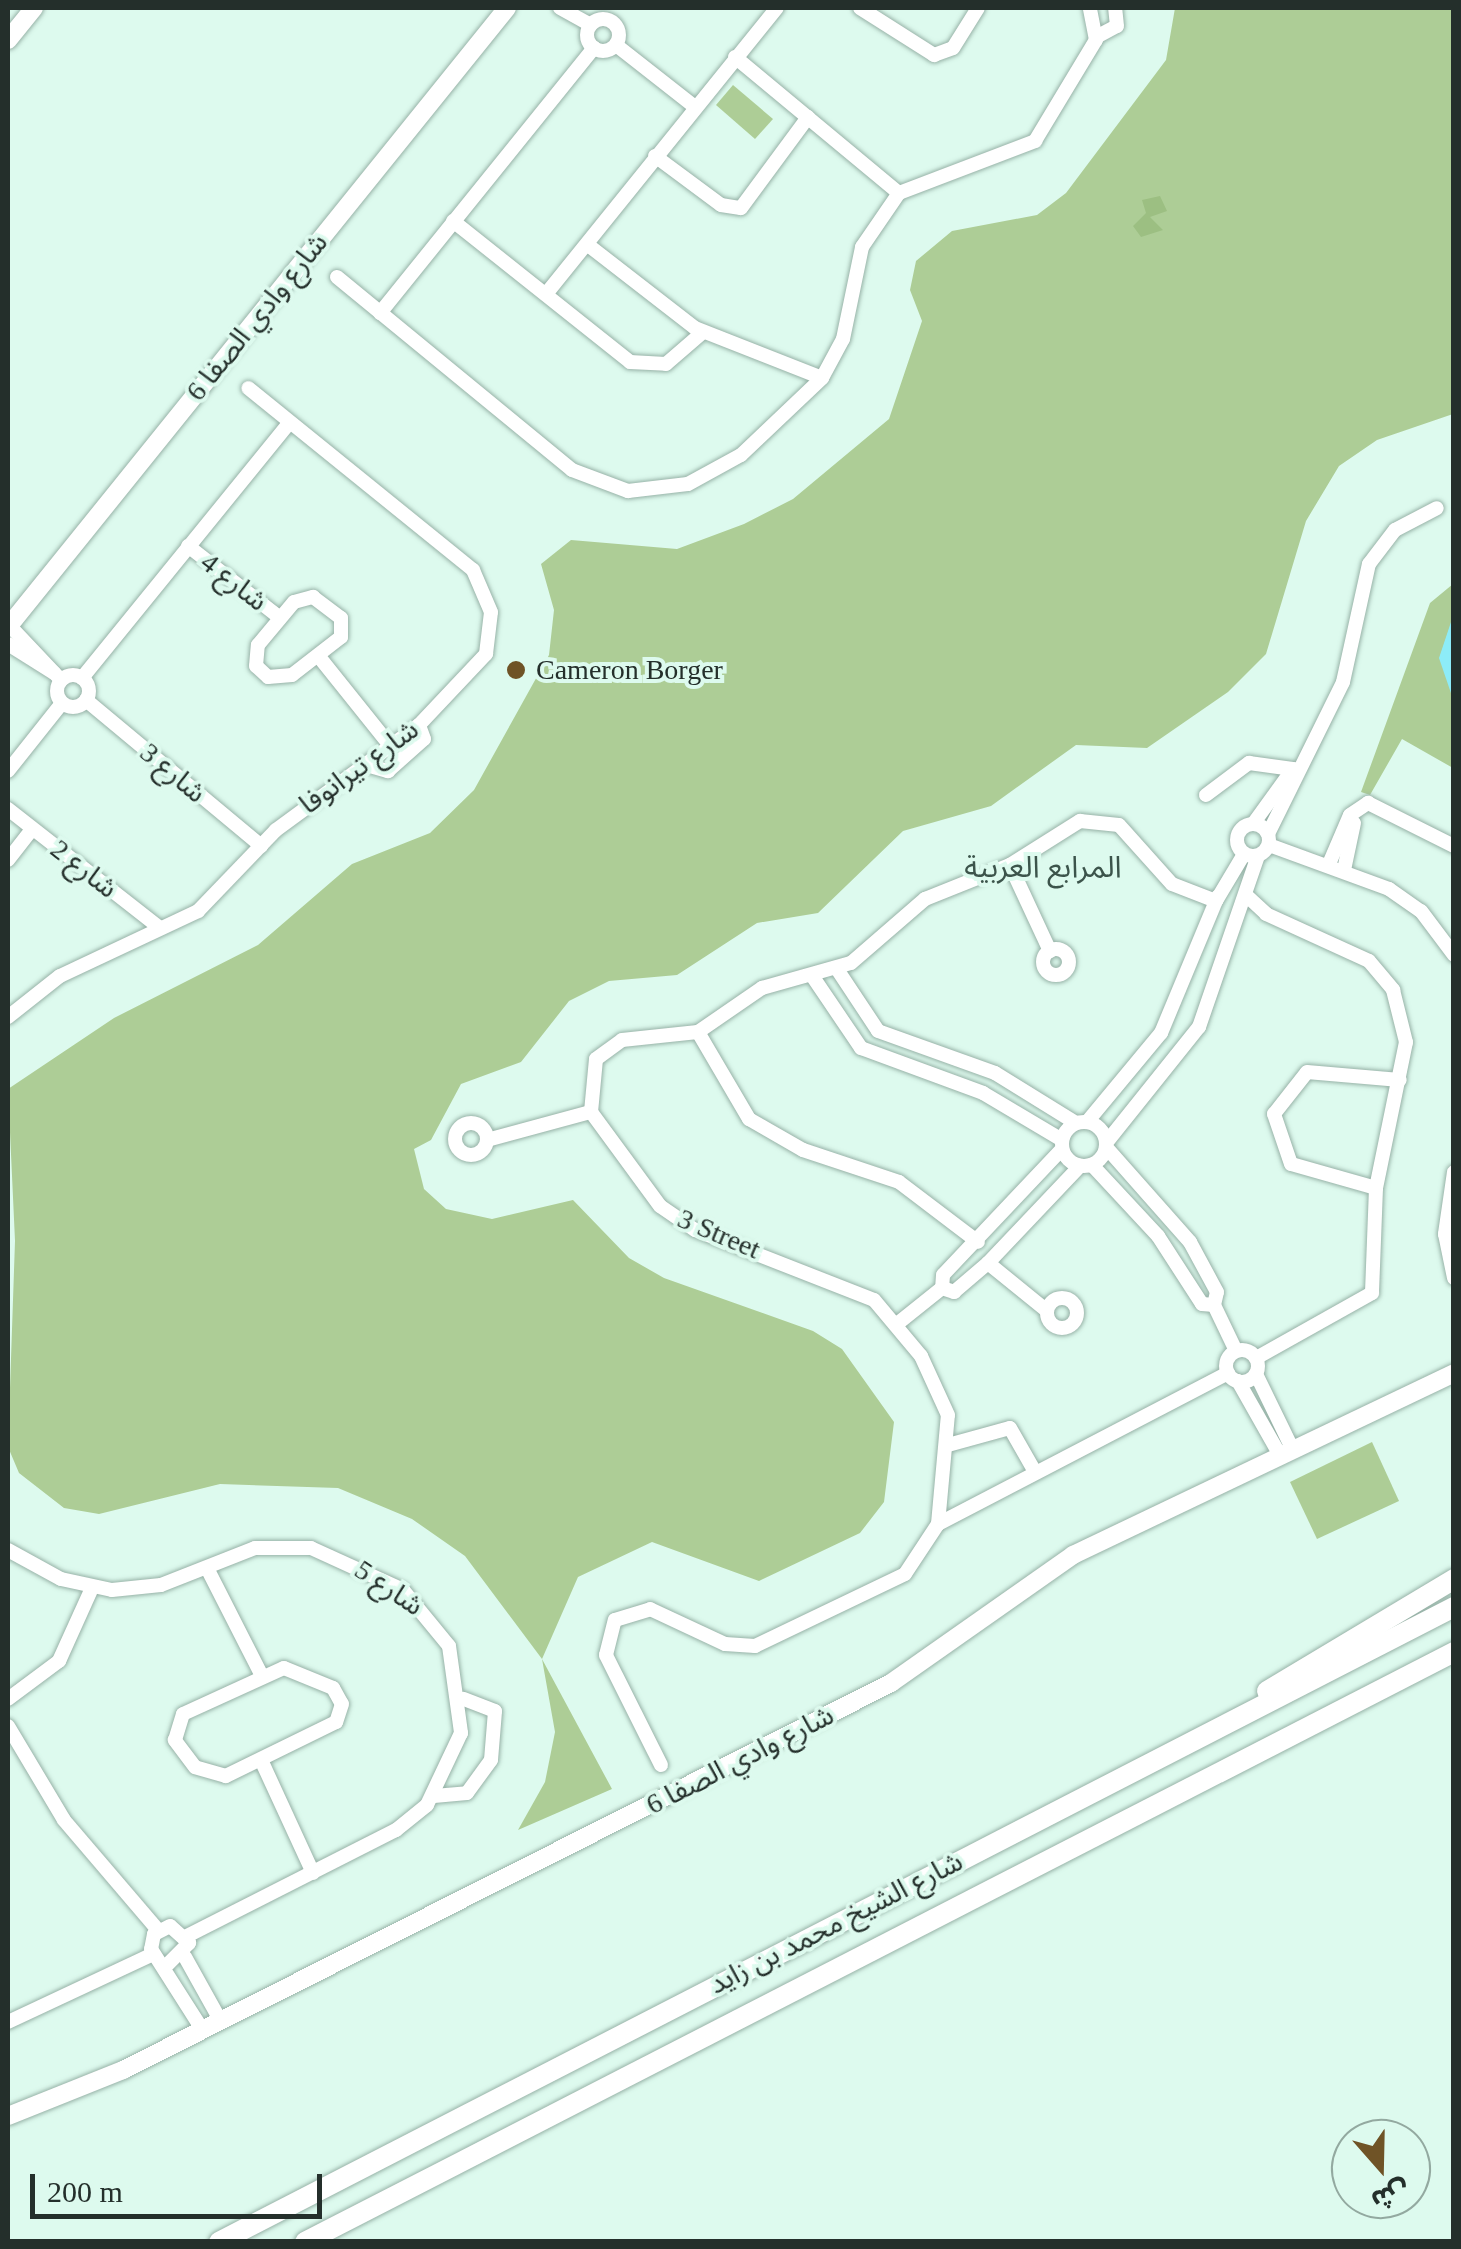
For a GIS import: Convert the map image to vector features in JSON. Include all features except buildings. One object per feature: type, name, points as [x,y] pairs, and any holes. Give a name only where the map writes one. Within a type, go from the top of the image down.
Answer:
[{"type":"highway","points":[[1220,1726],[1323,1649],[1454,1579]]},
{"type":"highway","name":"شارع الشيخ محمد بن زايد","points":[[220,2242],[1454,1607]]},
{"type":"highway","name":"شارع الشيخ محمد بن زايد","points":[[304,2242],[1454,1652]]},
{"type":"main road","points":[[8,40],[34,8]]},
{"type":"main road","name":"شارع وادي الصفا 6","points":[[13,637],[507,8]]},
{"type":"main road","name":"شارع وادي الصفا 6","points":[[8,2116],[202,2029],[903,1677],[1050,1568],[1284,1447],[1454,1373]]},
{"type":"street","points":[[550,8],[613,22]]},
{"type":"street","points":[[560,8],[584,17]]},
{"type":"street","points":[[625,8],[613,22],[616,45],[695,107]]},
{"type":"street","points":[[546,294],[777,8]]},
{"type":"street","points":[[860,8],[934,56],[958,43],[978,8]]},
{"type":"street","points":[[1090,8],[1098,36]]},
{"type":"street","points":[[337,277],[572,470],[628,491],[715,472],[822,378],[844,338],[862,247],[900,194],[1035,140],[1098,36],[1117,26],[1115,8]]},
{"type":"street","points":[[584,17],[594,48]]},
{"type":"street","points":[[380,312],[594,48],[616,45]]},
{"type":"street","points":[[736,57],[900,194]]},
{"type":"street","points":[[655,156],[721,205],[741,208],[808,116]]},
{"type":"street","points":[[453,220],[642,365],[676,359],[702,332]]},
{"type":"street","points":[[588,245],[702,332],[822,378]]},
{"type":"street","name":"شارع تيرانوفا","points":[[8,1016],[60,976],[216,897],[261,846],[419,725],[486,654],[488,597],[462,560],[248,388]]},
{"type":"street","points":[[8,771],[62,703],[86,700],[82,678],[289,422]]},
{"type":"street","points":[[897,1324],[942,1288],[943,1275],[978,1242],[1161,1033],[1216,900],[1276,817],[1294,769],[1343,682],[1375,554],[1395,530],[1437,508]]},
{"type":"street","name":"شارع 4","points":[[188,546],[279,617]]},
{"type":"street","points":[[306,596],[337,613],[343,631],[320,658],[284,679],[261,673],[255,652],[279,617],[306,596]]},
{"type":"street","points":[[13,637],[54,675],[62,703]]},
{"type":"street","points":[[320,658],[392,748]]},
{"type":"street","points":[[54,675],[82,678]]},
{"type":"street","name":"شارع 3","points":[[86,700],[261,846]]},
{"type":"street","points":[[370,766],[388,770],[424,739],[419,725]]},
{"type":"street","points":[[1206,795],[1254,761],[1294,769]]},
{"type":"street","points":[[942,1288],[954,1292],[988,1264],[1106,1145],[1187,1048],[1242,919],[1256,847],[1253,824],[1260,809],[1294,769]]},
{"type":"street","name":"شارع 2","points":[[8,809],[160,928]]},
{"type":"street","points":[[1260,809],[1276,817]]},
{"type":"street","points":[[1336,867],[1360,813],[1397,812],[1454,846]]},
{"type":"street","points":[[487,1140],[591,1112],[588,1085],[603,1051],[698,1032],[762,988],[837,969],[925,899],[1010,865],[1071,825],[1101,818],[1126,830],[1172,884],[1216,900]]},
{"type":"street","points":[[1253,824],[1240,832],[1256,847],[1336,867],[1406,898],[1454,955]]},
{"type":"street","points":[[8,860],[32,828]]},
{"type":"street","points":[[1010,865],[1050,951]]},
{"type":"street","points":[[1236,1351],[1256,1358],[1372,1293],[1376,1188],[1400,1080],[1404,1024],[1383,974],[1354,950],[1266,914],[1247,896]]},
{"type":"street","points":[[1242,919],[1266,914]]},
{"type":"street","points":[[837,969],[878,1031],[995,1073],[1082,1122],[1106,1145],[1190,1242],[1217,1292],[1214,1305],[1236,1351],[1233,1378]]},
{"type":"street","points":[[813,977],[861,1048],[984,1093],[1062,1144],[1158,1236],[1202,1304],[1214,1305]]},
{"type":"street","points":[[698,1032],[749,1119],[899,1182],[978,1242]]},
{"type":"street","points":[[1376,1188],[1290,1164],[1274,1114],[1307,1072],[1400,1080]]},
{"type":"street","name":"3 Street","points":[[591,1112],[620,1159],[682,1224],[845,1282],[897,1324],[940,1387],[948,1446],[938,1524],[905,1574],[770,1642],[726,1644],[650,1609],[614,1620],[606,1655],[661,1765]]},
{"type":"street","points":[[1454,1172],[1445,1234],[1454,1278]]},
{"type":"street","points":[[988,1264],[1047,1312]]},
{"type":"street","points":[[1256,1358],[1258,1397],[1284,1447]]},
{"type":"street","points":[[938,1524],[1034,1470],[1233,1378],[1256,1374]]},
{"type":"street","points":[[1233,1378],[1258,1397]]},
{"type":"street","points":[[948,1446],[1010,1428],[1034,1470]]},
{"type":"street","name":"شارع 5","points":[[8,1550],[92,1588],[161,1585],[283,1544],[368,1569],[431,1616],[462,1699],[456,1750],[434,1796],[396,1830],[186,1936]]},
{"type":"street","points":[[207,1568],[262,1676]]},
{"type":"street","points":[[8,1698],[58,1661],[92,1588]]},
{"type":"street","points":[[292,1668],[333,1688],[342,1704],[329,1728],[262,1762],[210,1776],[180,1749],[175,1731],[183,1714],[262,1676],[292,1668]]},
{"type":"street","points":[[434,1796],[467,1793],[492,1760],[495,1711],[462,1699]]},
{"type":"street","points":[[8,1726],[75,1834],[158,1930],[186,1936],[185,1980],[191,2010],[202,2029]]},
{"type":"street","points":[[262,1762],[313,1873]]},
{"type":"street","points":[[153,1954],[158,1930]]},
{"type":"street","points":[[153,1954],[185,1980],[220,2020]]},
{"type":"street","points":[[8,2022],[153,1954]]},
{"type":"street","points":[[168,1964],[184,1957]]},
{"type":"street","points":[[191,2010],[207,2002]]},
{"type":"green space","points":[[1175,8],[1453,8],[1453,414],[1377,440],[1339,466],[1306,521],[1266,654],[1228,692],[1147,748],[1076,745],[991,806],[903,831],[818,913],[757,923],[677,975],[609,981],[569,1001],[521,1062],[461,1084],[431,1140],[414,1149],[424,1189],[446,1209],[492,1219],[573,1200],[629,1258],[664,1278],[813,1331],[842,1349],[894,1422],[884,1502],[860,1533],[759,1581],[652,1542],[578,1577],[542,1659],[465,1556],[412,1519],[338,1488],[220,1484],[99,1514],[64,1508],[19,1473],[8,1447],[15,1241],[8,1089],[114,1018],[258,945],[352,864],[430,833],[474,790],[549,655],[554,610],[541,564],[571,540],[677,549],[744,524],[793,499],[889,419],[922,321],[910,290],[916,261],[952,231],[1037,215],[1066,193],[1166,60]]},
{"type":"green space","points":[[733,85],[773,119],[755,139],[716,105]]},
{"type":"green space","points":[[1160,196],[1167,211],[1150,217],[1163,230],[1141,237],[1133,226],[1146,213],[1142,200]]},
{"type":"green space","points":[[1453,584],[1453,768],[1402,739],[1370,795],[1361,792],[1430,603]]},
{"type":"green space","points":[[1372,1442],[1399,1501],[1317,1539],[1290,1482]]},
{"type":"green space","points":[[542,1659],[612,1789],[518,1830],[545,1782],[555,1732]]},
{"type":"water","points":[[1453,616],[1453,699],[1439,658]]},
{"type":"place","name":"Cameron Borger","points":[[516,670]]},
{"type":"district","name":"المرابع العربية","points":[[1043,867]]}]
